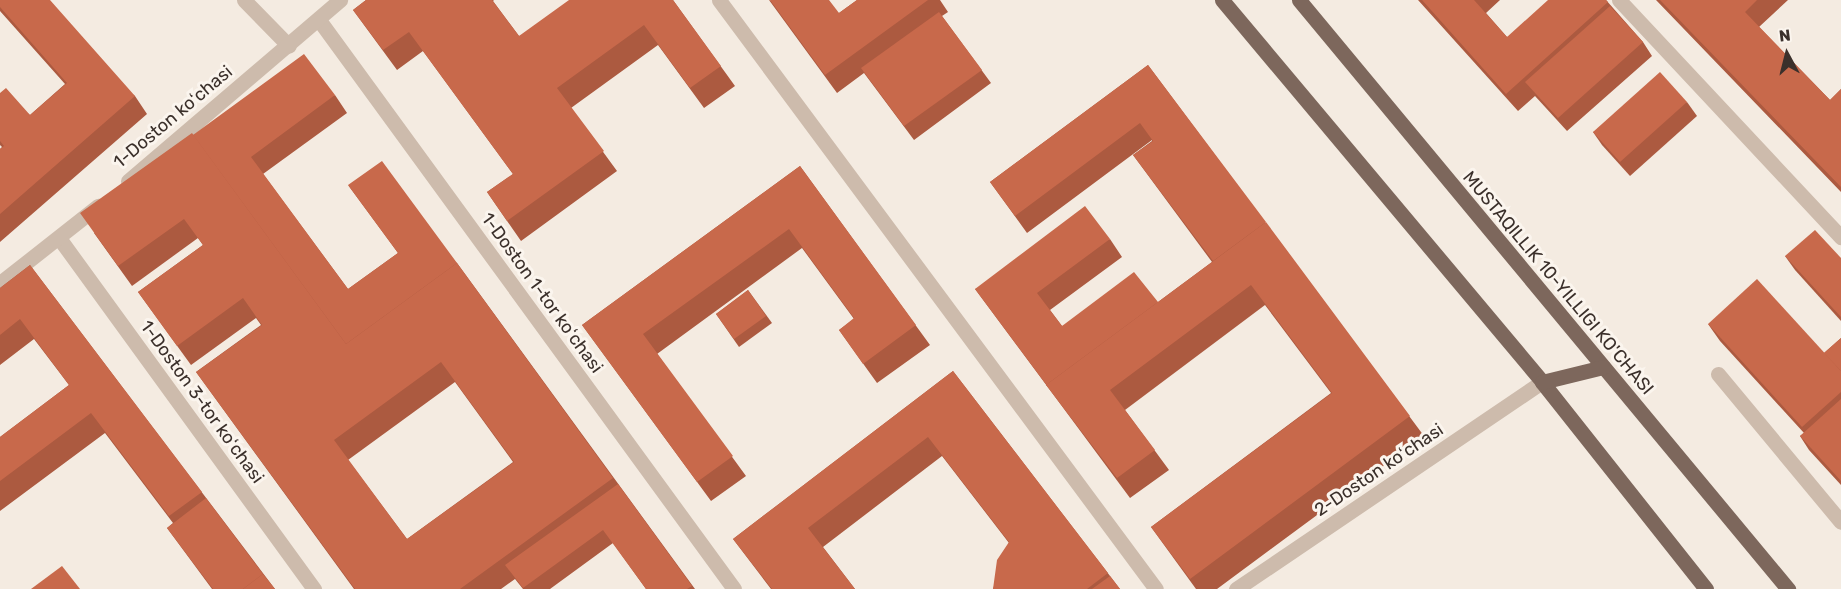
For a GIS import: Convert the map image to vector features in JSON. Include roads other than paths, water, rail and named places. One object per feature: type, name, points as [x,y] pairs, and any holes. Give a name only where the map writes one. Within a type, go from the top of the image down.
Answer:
[{"type":"main road","points":[[1222,0],[1542,382],[1706,589]]},
{"type":"main road","name":"MUSTAQILLIK 10-YILLIGI KO'CHASI","points":[[1299,0],[1788,589]]},
{"type":"main road","points":[[1542,382],[1603,367]]},
{"type":"street","points":[[244,0],[289,46]]},
{"type":"street","name":"1-Doston koʻchasi","points":[[0,283],[59,238],[289,46],[340,0]]},
{"type":"street","points":[[719,0],[1156,589]]},
{"type":"street","points":[[1619,0],[1841,237]]},
{"type":"street","name":"1-Doston 1-tor koʻchasi","points":[[319,20],[734,589]]},
{"type":"street","name":"1-Doston 3-tor koʻchasi","points":[[59,238],[314,589]]},
{"type":"street","points":[[1718,374],[1841,522]]},
{"type":"street","name":"2-Doston koʻchasi","points":[[1236,589],[1542,382]]}]
